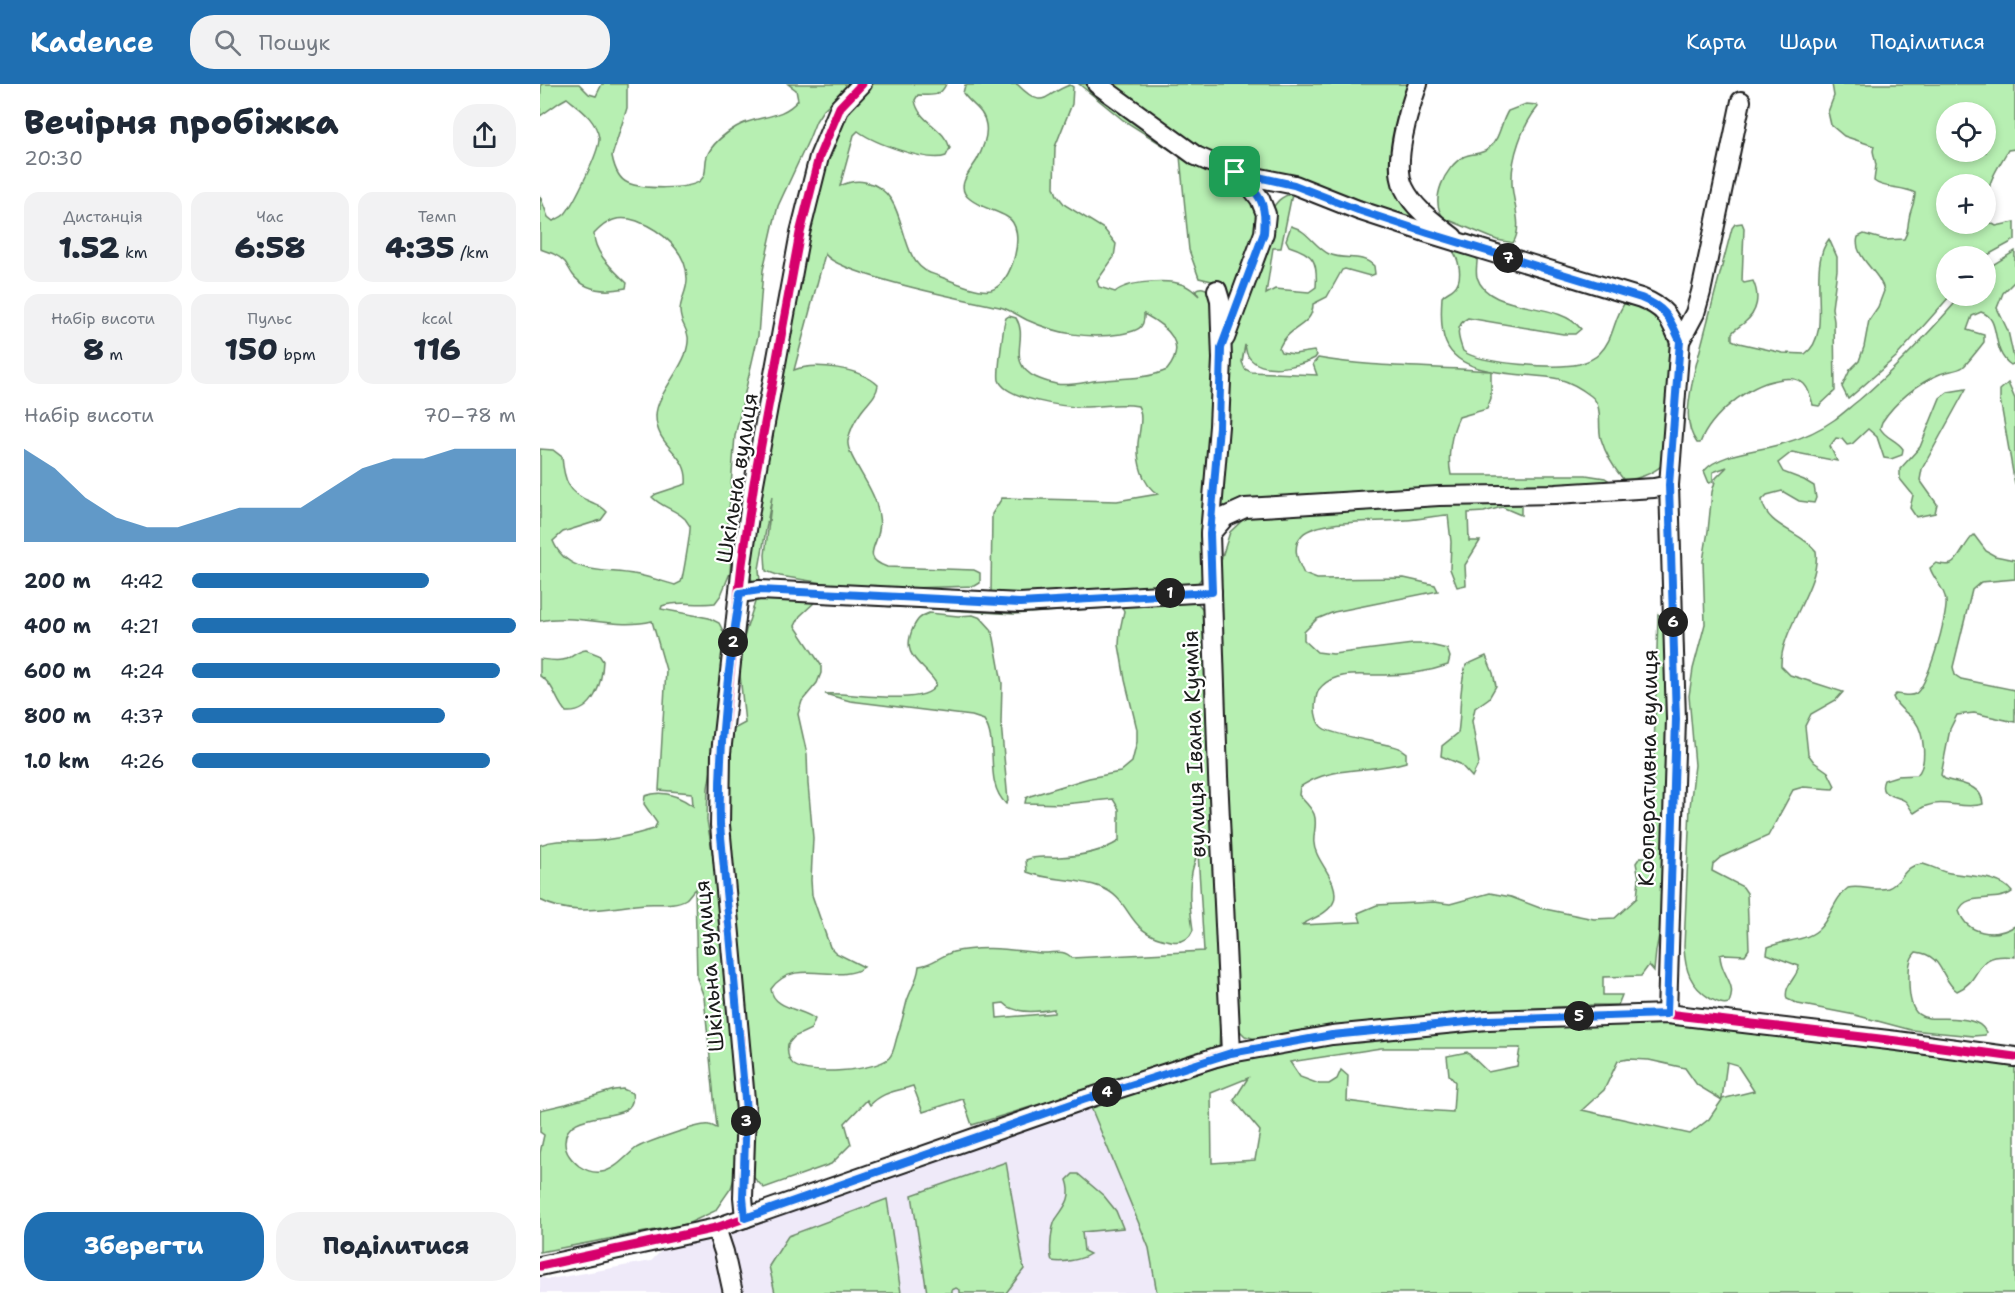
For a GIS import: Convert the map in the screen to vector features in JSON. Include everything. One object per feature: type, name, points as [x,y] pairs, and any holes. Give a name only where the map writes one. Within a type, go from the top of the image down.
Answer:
[{"type":"street","name":"Шкільна вулиця","points":[[745,1218],[743,1197],[746,1111],[720,825],[721,753],[754,483],[800,233],[819,157],[840,106],[862,84]]},
{"type":"street","points":[[1097,84],[1196,156],[1235,172],[1294,185],[1358,210],[1652,302],[1664,310],[1680,341]]},
{"type":"street","points":[[1418,84],[1401,146],[1402,186],[1423,213],[1461,243]]},
{"type":"street","name":"Кооперативна вулиця","points":[[1667,1014],[1676,719],[1669,485],[1680,341],[1695,313],[1701,292],[1741,101]]},
{"type":"street","points":[[1235,172],[1260,199],[1266,214]]},
{"type":"street","points":[[1221,348],[1264,233],[1266,214],[1273,200],[1294,185]]},
{"type":"street","name":"вулиця Івана Кучмія","points":[[1217,290],[1220,300],[1221,348],[1219,426],[1210,534],[1231,1053]]},
{"type":"street","points":[[1210,534],[1225,517],[1245,508],[1439,496],[1556,494],[1669,485]]},
{"type":"street","points":[[740,593],[760,590],[1020,603],[1212,592]]},
{"type":"street","points":[[540,1266],[716,1228],[1083,1100],[1231,1053],[1332,1035],[1487,1020],[1667,1014],[2015,1057]]},
{"type":"street","points":[[716,1228],[733,1293]]},
{"type":"shaded area","points":[[1090,1105],[1149,1248],[1157,1293],[739,1293],[730,1239],[732,1229]]},
{"type":"shaded area","points":[[694,1240],[705,1240],[714,1245],[728,1293],[540,1293],[540,1277],[547,1279],[563,1277],[651,1261],[662,1250]]},
{"type":"green space","points":[[541,84],[579,84],[589,94],[596,96],[602,84],[627,84],[627,108],[612,156],[615,168],[628,183],[664,188],[686,186],[700,181],[704,175],[709,152],[724,136],[744,123],[777,114],[792,106],[798,100],[796,90],[788,84],[850,84],[823,110],[816,121],[778,206],[773,226],[763,270],[758,336],[735,436],[728,523],[730,573],[715,603],[674,603],[662,606],[661,609],[709,618],[719,623],[725,635],[717,734],[708,788],[707,820],[717,881],[738,1103],[738,1166],[731,1188],[715,1211],[687,1224],[540,1252],[540,1153],[544,1135],[540,1132],[540,1110],[614,1090],[623,1089],[632,1093],[631,1104],[625,1110],[576,1123],[568,1131],[565,1143],[569,1156],[579,1166],[595,1172],[610,1169],[635,1149],[660,1138],[704,1125],[717,1128],[704,997],[697,978],[695,889],[686,899],[677,903],[592,910],[566,909],[540,900],[540,845],[559,841],[608,840],[654,829],[657,823],[644,804],[645,796],[652,794],[664,793],[682,799],[693,806],[692,793],[659,790],[666,670],[652,621],[624,624],[568,619],[540,621],[540,449],[553,450],[562,457],[566,479],[572,490],[607,512],[601,520],[563,532],[553,541],[567,560],[587,568],[649,577],[675,585],[681,582],[690,526],[680,515],[652,497],[686,484],[683,465],[661,436],[656,416],[663,393],[682,362],[687,346],[688,334],[682,323],[680,311],[687,280],[683,260],[664,236],[637,221],[624,219],[608,222],[594,234],[601,255],[627,283],[626,288],[604,290],[590,288],[578,281],[563,260],[540,249],[540,196],[548,217],[553,221],[565,214],[586,177],[599,138],[591,120],[567,98],[540,116]]},
{"type":"green space","points":[[870,84],[946,84],[938,94],[918,95],[915,100],[921,114],[947,141],[950,148],[946,156],[927,157],[901,151],[858,131],[854,135],[840,186],[858,181],[880,188],[890,198],[897,211],[911,254],[919,265],[930,273],[960,284],[991,290],[999,286],[1011,268],[1017,244],[1016,232],[1013,223],[1007,217],[974,202],[963,190],[965,180],[983,148],[986,129],[983,115],[963,93],[965,85],[1017,84],[1039,99],[1070,85],[1073,87],[1072,104],[1055,147],[1054,187],[1065,205],[1104,229],[1116,244],[1114,257],[1097,281],[1099,287],[1115,292],[1138,283],[1168,282],[1184,285],[1199,296],[1195,290],[1199,288],[1211,292],[1217,338],[1204,575],[1196,585],[1193,598],[1201,607],[1207,621],[1214,884],[1221,995],[1219,1049],[972,1125],[963,1099],[923,1112],[913,1086],[890,1092],[870,1105],[867,1100],[845,1123],[851,1144],[831,1164],[764,1188],[752,1176],[753,1083],[726,830],[730,731],[745,723],[739,665],[741,646],[756,599],[749,574],[750,560],[809,217],[828,153],[848,107]],"holes":[[[825,254],[835,262],[854,270],[1003,308],[1039,325],[1061,332],[1096,336],[1131,332],[1141,327],[1144,314],[1161,325],[1175,344],[1176,352],[1167,370],[1140,377],[1070,384],[1046,381],[1031,375],[1023,368],[1019,358],[1019,324],[1016,318],[1009,316],[1004,325],[999,380],[1012,392],[1036,401],[1074,407],[1124,404],[1138,406],[1141,419],[1138,457],[1144,479],[1158,494],[1117,501],[1002,498],[992,514],[991,592],[909,588],[975,586],[980,583],[980,573],[974,570],[887,567],[874,560],[872,551],[878,536],[880,521],[875,499],[851,455],[848,441],[855,422],[874,396],[878,385],[860,374],[838,368],[814,367],[794,370]],[[772,496],[765,555],[766,571],[780,576],[829,584],[760,581],[759,569]],[[815,602],[1014,614],[1122,607],[1124,611],[1119,645],[1137,729],[1137,742],[1132,762],[1120,772],[1089,778],[1030,796],[1026,798],[1025,803],[1064,804],[1113,799],[1119,809],[1119,841],[1098,851],[1030,858],[1026,860],[1027,872],[1082,882],[1111,892],[1145,931],[1156,937],[1178,942],[1187,938],[1193,930],[1190,891],[1194,862],[1198,853],[1204,951],[1072,958],[1061,952],[1041,953],[997,949],[953,952],[919,966],[889,1058],[870,1066],[842,1071],[813,1070],[794,1065],[788,1055],[788,1044],[794,1037],[811,1029],[815,1019],[777,1001],[771,989],[781,979],[792,974],[804,972],[842,974],[864,967],[836,953],[830,947],[812,895],[813,838],[807,754],[798,714],[802,701],[817,683],[821,665],[795,626],[800,616]],[[1004,1003],[1014,1009],[1027,1012],[1054,1009],[1054,1013],[997,1018],[996,1004]]]},
{"type":"green space","points":[[1079,84],[1089,84],[1233,178],[1254,195],[1260,230],[1232,310],[1216,282],[1199,278],[1189,250],[1180,156],[1123,120]]},
{"type":"green space","points":[[1101,84],[1416,84],[1397,181],[1477,254],[1476,274],[1484,289],[1495,297],[1509,302],[1557,314],[1570,320],[1581,329],[1575,334],[1563,334],[1468,318],[1459,328],[1463,351],[1501,362],[1554,366],[1579,364],[1595,357],[1604,348],[1622,306],[1627,300],[1648,303],[1663,326],[1672,352],[1662,465],[1644,476],[1623,479],[1605,449],[1600,434],[1597,405],[1587,393],[1559,379],[1496,372],[1465,363],[1454,355],[1444,338],[1441,320],[1442,297],[1454,288],[1460,274],[1458,262],[1451,249],[1206,154]]},
{"type":"green space","points":[[1832,84],[2015,84],[2015,149],[2008,150],[1995,174],[1936,174],[1936,234],[1996,234],[1996,226],[2015,222],[2015,240],[1996,250],[1996,246],[1936,246],[1936,306],[1941,306],[1896,357],[1848,399],[1842,387],[1850,370],[1859,361],[1869,320],[1878,307],[1884,291],[1878,277],[1859,251],[1858,237],[1864,234],[1885,240],[1904,239],[1915,193],[1874,181],[1876,165],[1874,146],[1844,136],[1831,125],[1828,112],[1834,96]]},
{"type":"green space","points":[[1526,104],[1538,107],[1522,133],[1513,163],[1512,190],[1518,221],[1513,243],[1497,240],[1444,218],[1438,203],[1439,194],[1450,168],[1463,157],[1483,152],[1489,148],[1496,139],[1508,111]]},
{"type":"green space","points":[[1292,194],[1281,248],[1273,248],[1266,294],[1275,289],[1309,292],[1316,287],[1313,260],[1304,252],[1289,246],[1286,240],[1291,226],[1302,231],[1329,254],[1369,262],[1374,266],[1375,274],[1370,276],[1342,270],[1327,297],[1313,304],[1309,317],[1283,340],[1279,348],[1281,352],[1294,354],[1314,351],[1317,355],[1315,358],[1279,368],[1269,367],[1252,361],[1245,345],[1242,362],[1245,369],[1251,372],[1317,375],[1313,364],[1318,358],[1382,365],[1491,371],[1491,398],[1487,409],[1459,417],[1456,423],[1450,453],[1451,475],[1586,475],[1605,478],[1614,484],[1218,515],[1227,362],[1270,212],[1281,198]]},
{"type":"green space","points":[[1742,223],[1744,228],[1742,281],[1744,283],[1753,281],[1757,298],[1755,309],[1749,319],[1732,333],[1732,340],[1783,353],[1805,354],[1814,344],[1819,316],[1819,267],[1822,252],[1829,239],[1837,257],[1832,308],[1835,391],[1819,406],[1813,405],[1807,388],[1798,380],[1784,379],[1766,383],[1732,403],[1705,432],[1700,443],[1697,443],[1692,435],[1688,418],[1694,373],[1732,228],[1735,224]]},
{"type":"green space","points":[[2015,251],[2015,281],[2003,293],[1997,308],[2008,331],[2015,363],[2011,365],[2004,359],[1992,321],[1988,316],[1981,312],[1972,316],[1967,330],[1984,335],[1984,342],[1965,366],[1940,374],[1915,388],[1893,407],[1882,422],[1880,428],[1903,449],[1902,455],[1891,459],[1884,458],[1877,437],[1868,429],[1852,444],[1847,445],[1842,439],[1836,438],[1830,446],[1837,461],[1792,452],[1778,463],[1783,472],[1814,486],[1816,498],[1814,503],[1799,501],[1782,491],[1767,495],[1762,500],[1770,517],[1802,538],[1816,551],[1816,564],[1812,579],[1787,637],[1782,652],[1781,666],[1790,675],[1843,692],[1836,700],[1811,714],[1805,726],[1808,754],[1814,762],[1828,772],[1835,786],[1833,789],[1803,787],[1793,790],[1768,836],[1721,857],[1713,864],[1712,871],[1743,887],[1747,893],[1749,949],[1745,955],[1720,955],[1730,984],[1731,996],[1729,1003],[1717,1002],[1693,983],[1687,970],[1684,947],[1690,807],[1695,765],[1689,696],[1693,669],[1705,624],[1703,561],[1712,492],[1716,478],[1727,467],[1713,472],[1713,482],[1709,483],[1704,471],[1720,460],[1731,456],[1776,446],[1804,436],[1837,418],[1900,363],[1952,306],[1996,306],[1996,263]]},
{"type":"green space","points":[[2008,383],[2015,399],[2015,484],[2000,399],[2000,390]]},
{"type":"green space","points":[[1966,389],[1922,469],[1920,480],[1937,504],[1935,513],[1916,517],[1910,508],[1913,495],[1900,479],[1900,469],[1920,447],[1940,398],[1948,392]]},
{"type":"green space","points":[[1521,501],[1521,515],[1502,507],[1468,513],[1469,541],[1480,541],[1465,565],[1466,585],[1457,587],[1450,569],[1451,542],[1448,515],[1322,526],[1310,530],[1299,540],[1296,549],[1304,574],[1317,579],[1404,578],[1435,585],[1438,591],[1334,612],[1317,619],[1304,632],[1304,640],[1317,652],[1333,654],[1426,644],[1447,649],[1450,657],[1448,665],[1408,674],[1343,676],[1328,681],[1319,690],[1315,713],[1323,728],[1399,748],[1406,753],[1406,762],[1328,775],[1300,787],[1299,795],[1314,814],[1315,848],[1330,876],[1335,895],[1329,909],[1301,925],[1361,922],[1358,913],[1377,905],[1434,902],[1450,904],[1490,893],[1511,897],[1540,908],[1594,919],[1615,918],[1637,898],[1639,878],[1636,863],[1640,857],[1651,857],[1658,614],[1666,621],[1668,628],[1667,893],[1654,971],[1649,965],[1641,976],[1603,977],[1603,995],[1622,995],[1618,1005],[1460,1013],[1256,1039],[1245,1036],[1239,1030],[1228,814],[1220,563],[1230,532],[1249,514]]},
{"type":"green space","points":[[1974,535],[1986,551],[1995,556],[2015,560],[2015,579],[1981,582],[1972,590],[1953,667],[1955,675],[1961,679],[2015,690],[2015,722],[1974,713],[1957,715],[1950,729],[1941,775],[1945,779],[1979,792],[1983,804],[1969,806],[1933,804],[1914,813],[1905,801],[1885,792],[1882,785],[1884,780],[1897,776],[1917,775],[1923,764],[1924,756],[1918,726],[1893,697],[1896,694],[1913,695],[1920,689],[1931,666],[1940,635],[1946,601],[1944,592],[1930,568],[1936,563],[1948,565],[1954,562]]},
{"type":"green space","points":[[929,613],[973,615],[981,618],[991,629],[1002,683],[1001,723],[1008,801],[1006,804],[995,785],[991,740],[984,720],[972,716],[850,701],[825,694],[904,697],[931,691],[936,683],[914,658],[909,646],[916,623]]},
{"type":"green space","points":[[586,650],[599,655],[603,661],[601,679],[590,703],[576,711],[566,712],[552,688],[540,676],[540,659],[564,660]]},
{"type":"green space","points":[[1486,656],[1496,686],[1489,698],[1475,708],[1472,721],[1479,763],[1472,777],[1460,764],[1441,756],[1442,746],[1458,733],[1462,683],[1466,665]]},
{"type":"green space","points":[[1923,864],[1945,872],[1990,879],[2006,886],[2012,892],[1998,897],[1968,901],[1959,911],[1968,925],[1982,932],[1999,932],[2015,926],[2015,957],[1991,958],[1980,967],[1966,986],[1957,991],[1947,980],[1937,962],[1925,954],[1916,952],[1910,966],[1911,999],[1914,1009],[1920,1015],[1927,1018],[1971,1021],[1981,1026],[1986,1032],[1985,1035],[1973,1036],[1911,1030],[1855,1015],[1798,1004],[1787,999],[1787,990],[1799,966],[1767,954],[1768,947],[1806,937],[1818,930],[1839,897],[1848,888],[1888,888],[1911,867]]},
{"type":"green space","points":[[1670,1017],[2015,1065],[2015,1293],[1157,1293],[1149,1248],[1090,1105],[1265,1053],[1389,1036]],"holes":[[[1381,1048],[1520,1048],[1517,1066],[1488,1072],[1467,1052],[1447,1056],[1449,1075],[1455,1082],[1453,1112],[1347,1101],[1348,1076],[1341,1070],[1337,1079],[1329,1084],[1319,1084],[1300,1077],[1290,1062]],[[1649,1060],[1685,1068],[1697,1085],[1722,1100],[1709,1119],[1690,1134],[1582,1110],[1604,1090],[1618,1061]],[[1727,1062],[1737,1065],[1754,1091],[1722,1099]],[[1248,1078],[1234,1100],[1260,1131],[1255,1160],[1212,1163],[1211,1093]]]},
{"type":"green space","points":[[1006,1162],[1024,1269],[1006,1293],[960,1293],[960,1290],[956,1288],[952,1290],[952,1293],[927,1293],[912,1195]]},
{"type":"green space","points":[[1073,1174],[1078,1174],[1104,1196],[1116,1211],[1123,1228],[1082,1232],[1084,1251],[1090,1254],[1061,1262],[1052,1261],[1053,1228],[1068,1201],[1067,1180]]},
{"type":"green space","points":[[887,1199],[901,1293],[775,1293],[769,1266],[788,1236]]},
{"type":"cycle path","points":[[745,1218],[743,1197],[746,1111],[720,825],[721,753],[742,564],[754,483],[800,233],[819,157],[840,107],[862,84]]},
{"type":"cycle path","points":[[540,1266],[716,1228],[1083,1100],[1216,1057],[1332,1035],[1487,1020],[1667,1014],[2015,1057]]},
{"type":"route","points":[[1235,172],[1294,185],[1358,210],[1428,233],[1641,298],[1659,305],[1674,327],[1680,341],[1669,485],[1676,719],[1667,1014],[1610,1014],[1487,1020],[1332,1035],[1231,1053],[1083,1100],[745,1218],[743,1197],[746,1111],[720,825],[719,790],[719,770],[740,593],[760,590],[1020,603],[1212,592],[1210,534],[1219,426],[1221,348],[1264,233],[1266,214],[1260,199],[1235,172]]}]
